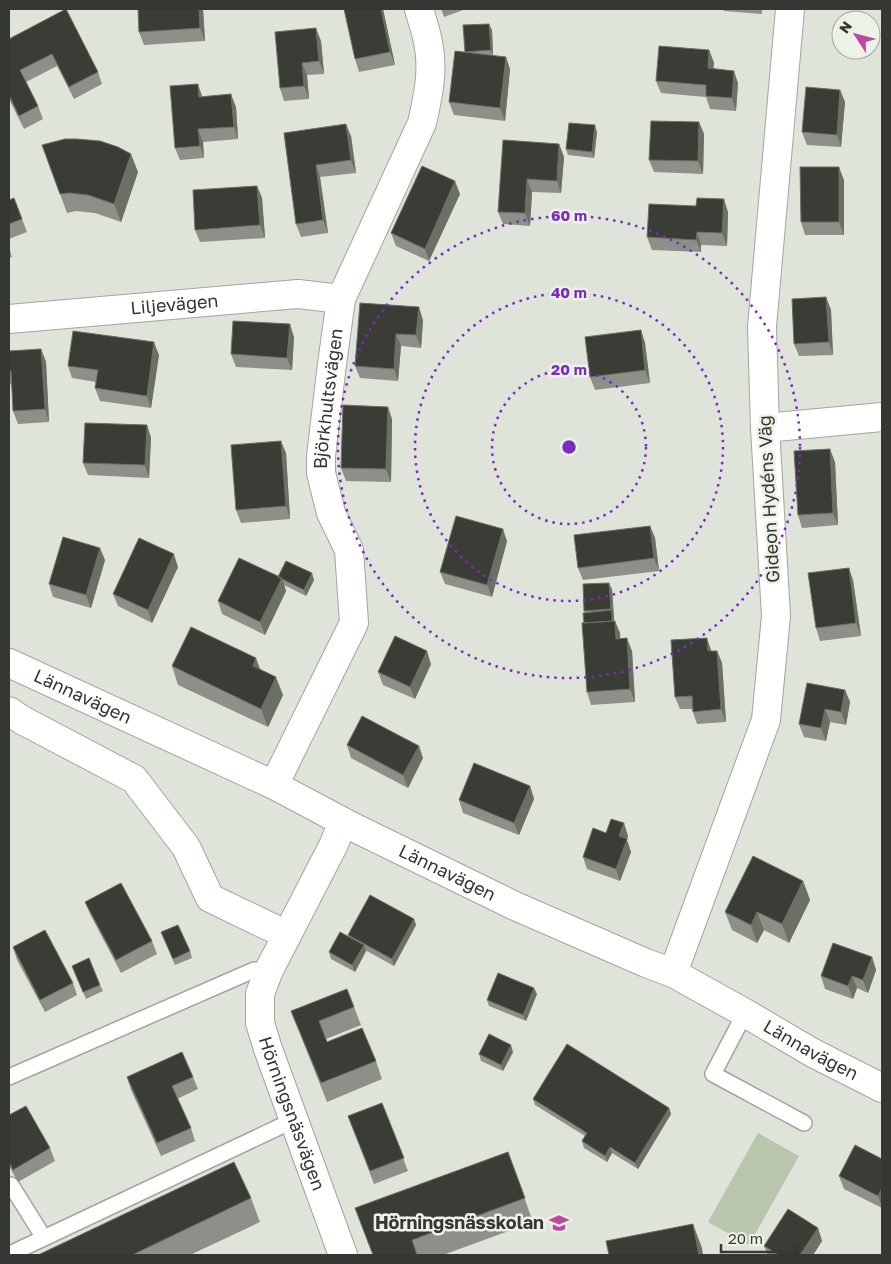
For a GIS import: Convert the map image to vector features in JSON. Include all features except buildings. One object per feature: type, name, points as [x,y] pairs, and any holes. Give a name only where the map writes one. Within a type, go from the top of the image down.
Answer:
[{"type":"street","name":"Björkhultsvägen","points":[[274,785],[354,623],[350,550],[332,513],[321,473],[320,456],[342,299],[424,116],[431,72],[429,44],[419,9]]},
{"type":"street","name":"Gideon Hydéns Väg","points":[[673,974],[766,720],[776,616],[765,428],[762,328],[790,9]]},
{"type":"street","name":"Liljevägen","points":[[9,319],[298,294],[342,299]]},
{"type":"street","points":[[765,428],[882,416]]},
{"type":"street","name":"Lännavägen","points":[[9,662],[274,785],[343,822],[515,906],[673,974],[813,1053],[882,1088]]},
{"type":"street","points":[[13,722],[134,779],[186,847],[210,898],[287,935]]},
{"type":"street","name":"Hörningsnäsvägen","points":[[343,822],[333,846],[269,970],[260,994],[260,1024],[343,1255]]},
{"type":"lane","points":[[9,1076],[254,970],[269,970]]},
{"type":"lane","points":[[745,1013],[713,1074],[804,1124]]},
{"type":"lane","points":[[12,1253],[294,1120]]},
{"type":"lane","points":[[11,1185],[44,1238]]},
{"type":"green space","points":[[758,1133],[799,1156],[749,1245],[708,1222]]},
{"type":"place","name":"Hörningsnässkolan","points":[[559,1223]]}]
